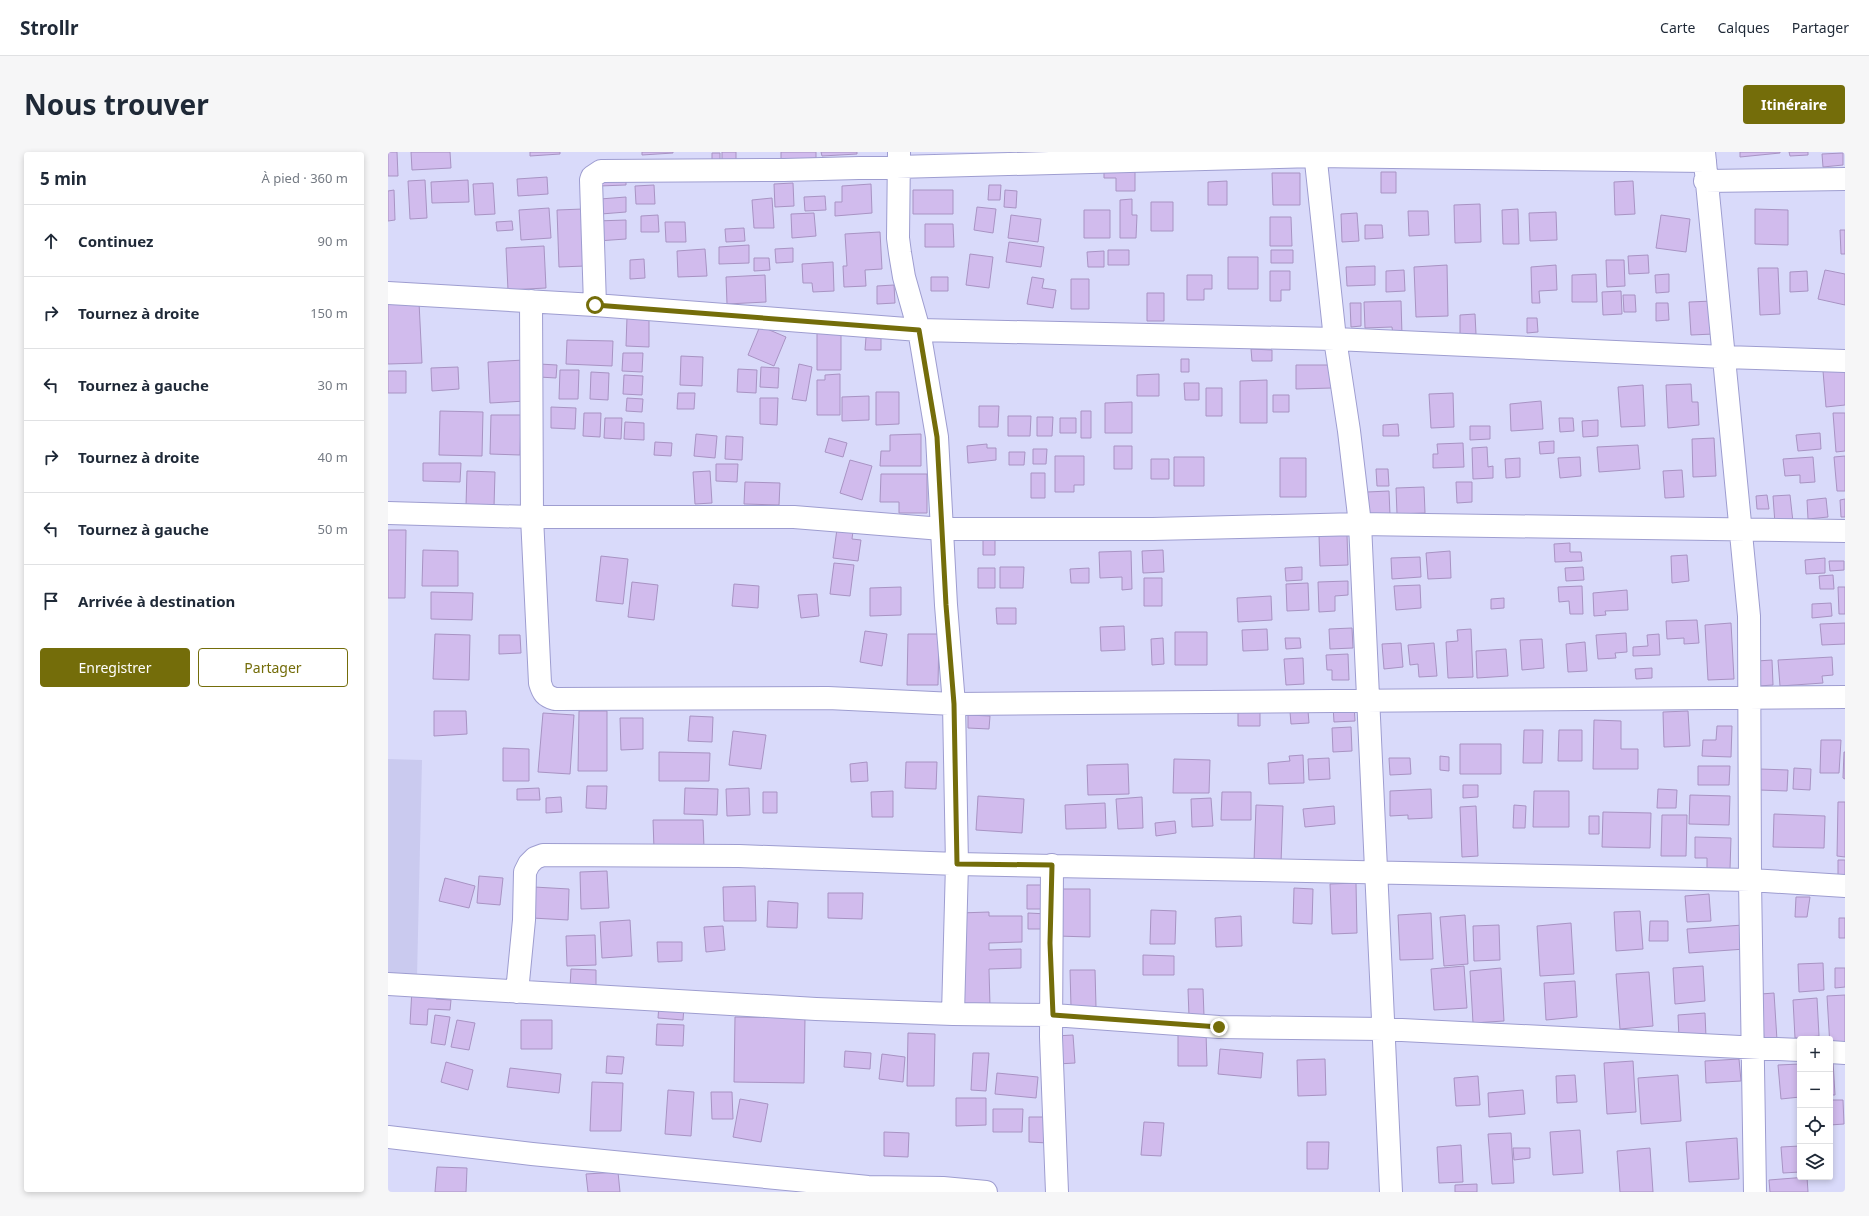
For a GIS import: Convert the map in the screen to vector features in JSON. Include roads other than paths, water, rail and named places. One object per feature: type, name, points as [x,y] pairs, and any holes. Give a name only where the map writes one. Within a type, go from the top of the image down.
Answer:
[{"type":"street","points":[[1315,154],[1336,339],[1360,524],[1375,872],[1381,955],[1382,1029],[1391,1192]]},
{"type":"street","points":[[595,305],[592,177],[601,171],[784,170],[899,160],[1315,154],[1704,165],[1845,179]]},
{"type":"street","points":[[899,160],[898,238],[900,253],[904,277],[919,330],[937,437],[954,704],[957,864],[953,1014]]},
{"type":"street","points":[[1704,165],[1749,616],[1750,880],[1755,1192]]},
{"type":"street","points":[[388,293],[595,305],[919,330],[1336,339],[1724,358],[1845,361]]},
{"type":"street","points":[[531,301],[532,517],[540,683],[545,696],[555,699],[828,698],[954,704],[1166,701],[1845,697]]},
{"type":"street","points":[[388,513],[532,517],[794,517],[942,529],[1153,529],[1360,524],[1845,531]]},
{"type":"street","points":[[517,992],[524,920],[525,872],[529,864],[535,858],[543,855],[739,856],[957,864],[1750,880],[1845,886]]},
{"type":"street","points":[[1052,865],[1050,943],[1053,1015],[1051,1037],[1058,1192]]},
{"type":"street","points":[[388,984],[792,1008],[953,1014],[1053,1015],[1219,1027],[1382,1029],[1797,1050]]},
{"type":"street","points":[[1833,1052],[1845,1053]]},
{"type":"street","points":[[388,1137],[524,1154],[868,1190],[943,1190],[986,1192]]}]
